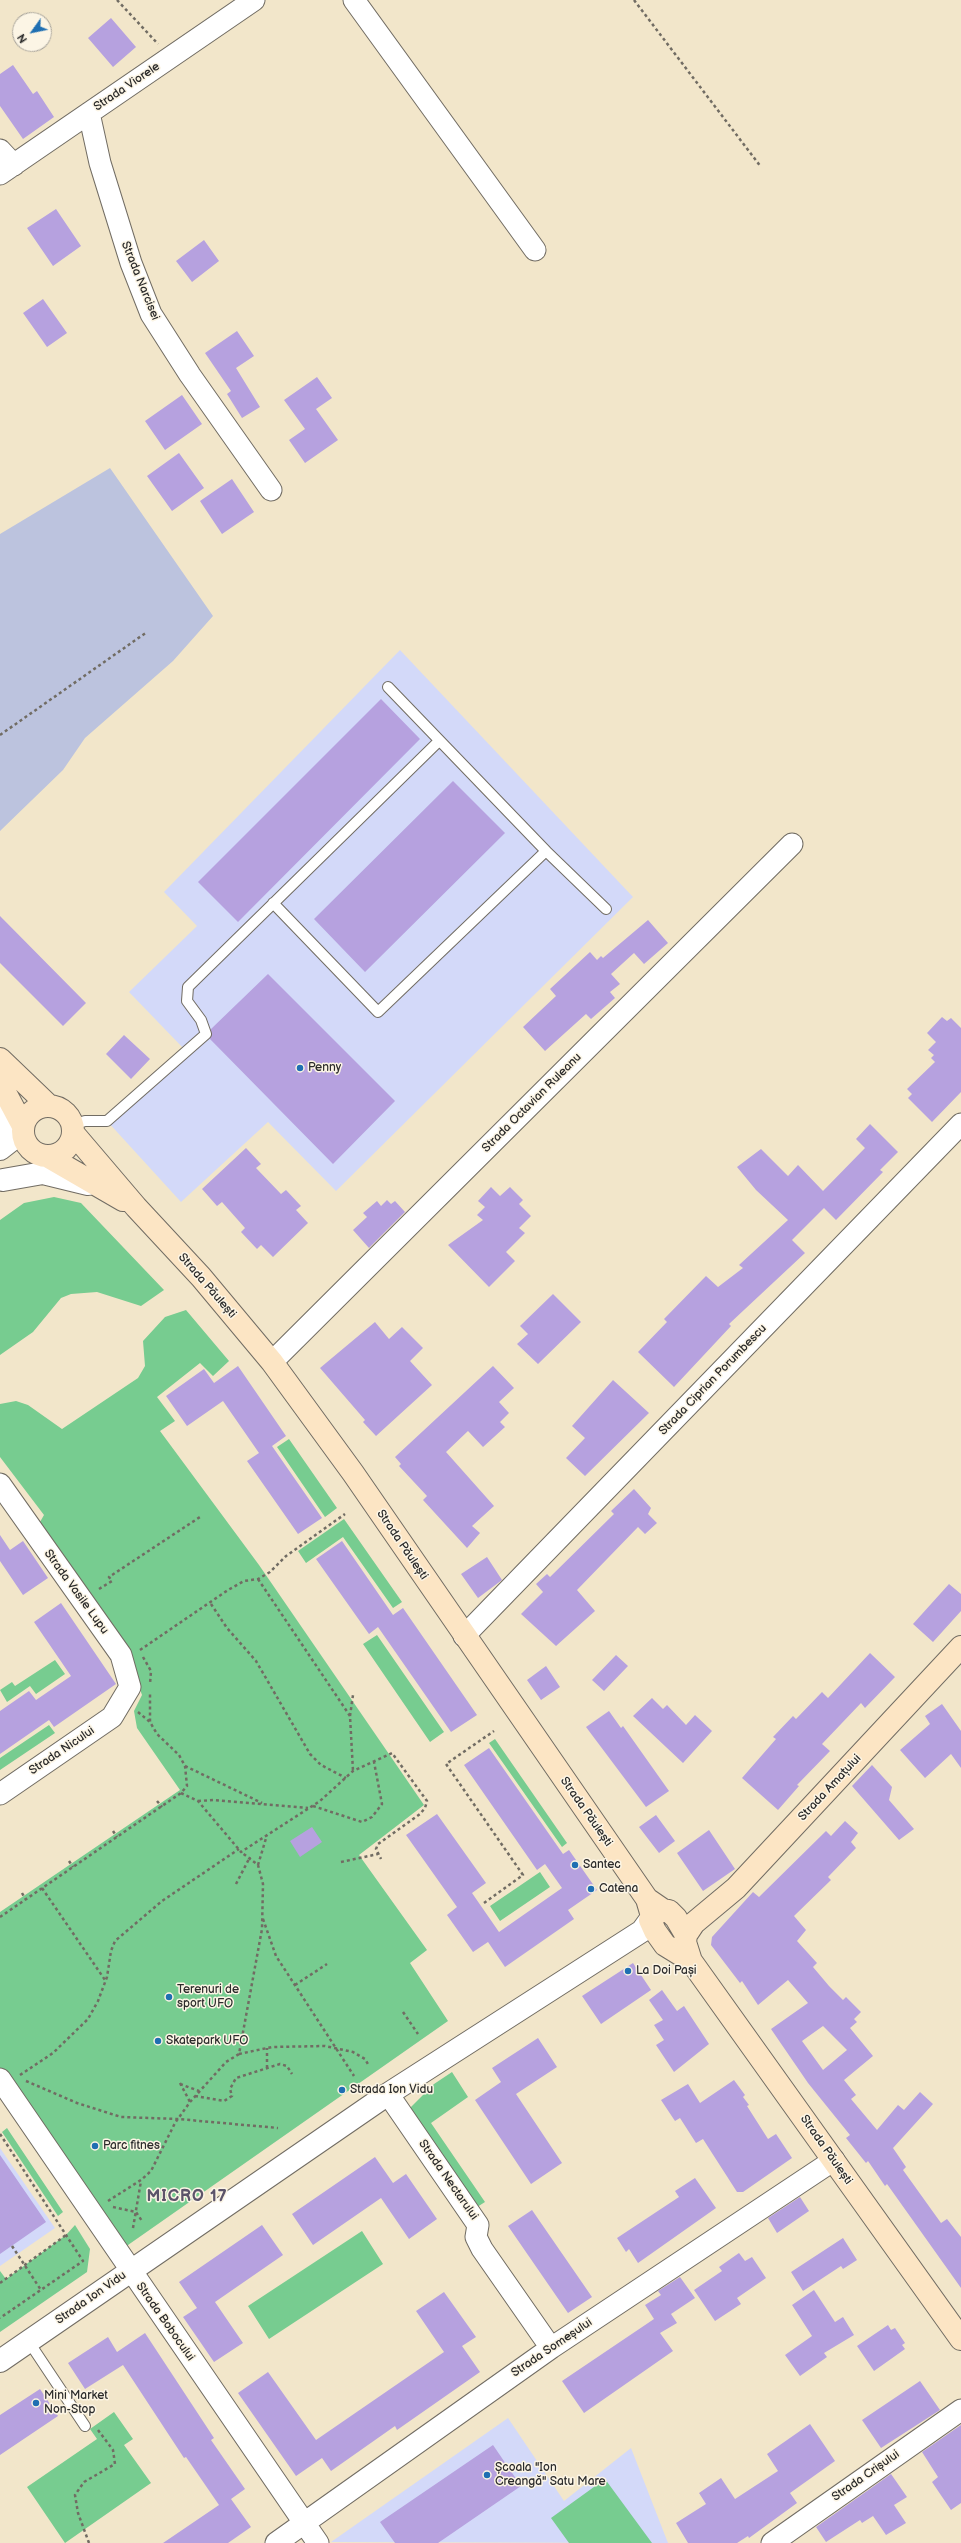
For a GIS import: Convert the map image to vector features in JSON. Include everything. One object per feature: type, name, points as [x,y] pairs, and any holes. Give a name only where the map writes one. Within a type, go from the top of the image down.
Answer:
[{"type":"main road","points":[[0,1059],[49,1106],[65,1113],[72,1129],[68,1145],[63,1151],[42,1155],[30,1148],[23,1129],[0,1083]]},
{"type":"main road","points":[[23,1129],[28,1116],[34,1110],[49,1106]]},
{"type":"main road","name":"Strada Păulești","points":[[72,1129],[136,1207],[201,1277],[272,1362],[353,1473],[464,1636],[651,1918],[665,1945],[685,1939],[834,2160],[961,2339]]},
{"type":"main road","name":"Strada Păulești","points":[[42,1155],[136,1207]]},
{"type":"main road","name":"Strada Amațului","points":[[685,1939],[736,1888],[961,1647]]},
{"type":"street","name":"Strada Viorele","points":[[5,163],[89,113],[254,0]]},
{"type":"street","points":[[354,0],[534,250]]},
{"type":"street","name":"Strada Narcisei","points":[[89,113],[100,163],[131,263],[151,314],[190,375],[271,490]]},
{"type":"street","name":"Strada Octavian Ruleanu","points":[[272,1362],[792,844]]},
{"type":"street","points":[[0,1092],[3,1118],[0,1128]]},
{"type":"street","name":"Strada Ciprian Porumbescu","points":[[464,1636],[961,1124]]},
{"type":"street","points":[[0,1149],[23,1129]]},
{"type":"street","points":[[2,1181],[42,1155]]},
{"type":"street","points":[[2,1181],[29,1174],[43,1173],[56,1175],[103,1188]]},
{"type":"street","name":"Strada Vasile Lupu","points":[[1,1486],[121,1655],[130,1687],[121,1705]]},
{"type":"street","name":"Strada Nicului","points":[[0,1794],[112,1717],[121,1705]]},
{"type":"street","name":"Strada Ion Vidu","points":[[0,2361],[388,2094],[651,1918]]},
{"type":"street","name":"Strada Bobocului","points":[[8,2079],[130,2271],[318,2543]]},
{"type":"street","name":"Strada Nectarului","points":[[388,2094],[478,2225],[476,2237],[482,2249],[551,2348]]},
{"type":"street","name":"Strada Someșului","points":[[276,2543],[551,2348],[834,2160]]},
{"type":"street","name":"Strada Crișului","points":[[772,2543],[961,2410]]},
{"type":"lane","points":[[388,687],[546,851],[606,909]]},
{"type":"lane","points":[[72,1129],[85,1121],[107,1121],[206,1034],[201,1020],[187,1001],[188,987],[439,741]]},
{"type":"lane","points":[[273,903],[378,1012],[546,851]]},
{"type":"lane","points":[[28,2342],[90,2426]]},
{"type":"path","points":[[117,0],[171,57]]},
{"type":"path","points":[[634,0],[761,168]]},
{"type":"path","points":[[0,736],[147,632]]},
{"type":"path","points":[[136,1650],[140,1650],[244,1581],[258,1579],[270,1572],[286,1556],[345,1514]]},
{"type":"path","points":[[97,1590],[112,1581],[109,1577],[200,1517]]},
{"type":"path","points":[[258,1579],[350,1716]]},
{"type":"path","points":[[211,1604],[227,1628],[256,1661],[310,1754],[321,1765],[346,1778]]},
{"type":"path","points":[[0,1917],[181,1793],[187,1786],[186,1766],[179,1755],[157,1734],[150,1722],[151,1671],[140,1650]]},
{"type":"path","points":[[353,1695],[350,1716],[353,1771]]},
{"type":"path","points":[[484,1903],[523,1875],[446,1764],[494,1731]]},
{"type":"path","points":[[8,2079],[70,2039],[88,2019],[98,2001],[106,1981],[110,1951],[115,1941],[127,1929],[162,1901],[240,1850],[267,1835],[312,1806],[353,1771],[392,1753],[427,1801],[425,1808],[420,1814],[378,1844],[376,1850],[380,1859]]},
{"type":"path","points":[[312,1806],[362,1822],[372,1817],[382,1804],[374,1762]]},
{"type":"path","points":[[186,1766],[264,1804]]},
{"type":"path","points":[[181,1793],[198,1801],[240,1850],[250,1856],[258,1865],[263,1884],[263,1918],[240,2054]]},
{"type":"path","points":[[198,1801],[214,1800],[308,1808]]},
{"type":"path","points":[[157,1801],[162,1806]]},
{"type":"path","points":[[113,1831],[117,1837]]},
{"type":"path","points":[[258,1865],[267,1835]]},
{"type":"path","points":[[342,1862],[378,1854]]},
{"type":"path","points":[[236,1884],[250,1856]]},
{"type":"path","points":[[69,1861],[73,1867]]},
{"type":"path","points":[[42,1888],[106,1981]]},
{"type":"path","points":[[22,1893],[26,1900]]},
{"type":"path","points":[[263,1918],[276,1956],[354,2076]]},
{"type":"path","points":[[295,1985],[327,1964]]},
{"type":"path","points":[[402,2012],[418,2034]]},
{"type":"path","points":[[102,2205],[141,2180],[151,2171],[178,2119],[190,2102],[226,2062],[240,2054],[267,2048],[296,2046],[336,2048],[353,2052],[365,2059],[369,2066]]},
{"type":"path","points":[[267,2048],[267,2068]]},
{"type":"path","points":[[195,2096],[224,2101],[232,2096],[230,2089],[236,2078],[280,2064],[287,2066],[292,2074]]},
{"type":"path","points":[[23,2079],[77,2103],[121,2117],[178,2119],[278,2128]]},
{"type":"path","points":[[190,2102],[180,2083],[199,2091]]},
{"type":"path","points":[[0,2134],[83,2261],[0,2318]]},
{"type":"path","points":[[133,2228],[141,2180]]},
{"type":"path","points":[[109,2206],[136,2212],[142,2222]]},
{"type":"path","points":[[0,2283],[66,2235]]},
{"type":"path","points":[[12,2246],[26,2265],[41,2290]]},
{"type":"path","points":[[89,2543],[78,2513],[75,2495],[84,2482],[115,2464],[113,2450],[102,2433],[90,2426]]},
{"type":"shaded area","points":[[110,468],[213,616],[173,661],[85,738],[63,770],[0,831],[0,534]]},
{"type":"shaded area","points":[[400,650],[633,897],[336,1191],[268,1122],[181,1202],[107,1121],[185,1050],[129,992],[197,926],[164,892]]},
{"type":"shaded area","points":[[0,2148],[55,2228],[0,2266]]},
{"type":"shaded area","name":"Școala \"Ion Creangă\" Satu Mare","points":[[508,2418],[564,2501],[631,2448],[668,2543],[331,2542]]},
{"type":"green space","points":[[54,1197],[81,1203],[164,1290],[141,1306],[97,1292],[71,1294],[61,1298],[33,1332],[0,1355],[0,1220],[24,1203]]},
{"type":"green space","points":[[186,1310],[229,1361],[213,1376],[200,1363],[157,1397],[175,1421],[160,1431],[259,1565],[424,1805],[359,1855],[427,1950],[410,1963],[448,2021],[118,2252],[0,2079],[0,1912],[180,1790],[137,1728],[134,1711],[142,1695],[127,1652],[40,1522],[44,1515],[0,1457],[0,1404],[16,1401],[28,1405],[62,1429],[138,1378],[145,1366],[143,1341],[165,1317]]},
{"type":"green space","points":[[289,1439],[337,1508],[325,1517],[277,1447]]},
{"type":"green space","points":[[344,1519],[402,1602],[393,1608],[343,1537],[306,1563],[298,1551]]},
{"type":"green space","points":[[377,1635],[444,1732],[430,1742],[363,1644]]},
{"type":"green space","points":[[55,1660],[65,1674],[36,1694],[30,1686],[7,1702],[0,1690],[12,1682],[15,1686]]},
{"type":"green space","points":[[49,1725],[55,1733],[0,1770],[0,1758]]},
{"type":"green space","points":[[495,1739],[567,1843],[562,1847],[489,1743]]},
{"type":"green space","points":[[540,1872],[550,1887],[500,1921],[490,1906]]},
{"type":"green space","points":[[452,2072],[468,2097],[431,2123],[485,2202],[474,2209],[412,2118],[410,2108],[434,2084]]},
{"type":"green space","points":[[7,2128],[63,2212],[58,2216],[2,2132]]},
{"type":"green space","points":[[75,2225],[90,2249],[87,2272],[0,2332],[0,2271],[6,2279],[66,2235]]},
{"type":"green space","points":[[362,2231],[383,2264],[269,2339],[248,2306]]},
{"type":"green space","points":[[114,2412],[133,2439],[124,2445],[151,2483],[65,2543],[27,2487],[97,2439],[90,2429]]},
{"type":"green space","points":[[605,2479],[652,2543],[569,2543],[551,2518]]},
{"type":"building","points":[[111,18],[136,47],[113,67],[88,38]]},
{"type":"building","points":[[13,65],[33,94],[37,91],[54,117],[23,139],[0,106],[0,74]]},
{"type":"building","points":[[56,209],[81,246],[53,266],[27,228]]},
{"type":"building","points":[[204,240],[219,261],[192,282],[176,261]]},
{"type":"building","points":[[43,299],[67,333],[47,347],[23,313]]},
{"type":"building","points":[[237,331],[254,356],[236,368],[260,407],[242,418],[227,394],[231,391],[205,353]]},
{"type":"building","points":[[317,377],[332,398],[316,409],[338,440],[305,463],[289,440],[305,429],[284,400]]},
{"type":"building","points":[[182,395],[202,424],[165,450],[145,421]]},
{"type":"building","points":[[179,453],[204,488],[172,511],[147,476]]},
{"type":"building","points":[[232,479],[254,512],[222,534],[200,501]]},
{"type":"building","points":[[381,699],[420,739],[238,922],[198,882]]},
{"type":"building","points":[[453,781],[505,833],[365,972],[314,919]]},
{"type":"building","points":[[0,916],[86,1003],[63,1026],[0,963]]},
{"type":"building","points":[[648,920],[668,943],[644,964],[634,953],[611,974],[620,984],[610,992],[615,998],[591,1019],[586,1014],[545,1051],[523,1027],[556,996],[550,989],[590,952],[597,960],[601,956],[603,958]]},
{"type":"building","name":"Penny","points":[[268,974],[395,1101],[333,1164],[210,1039],[211,1029]]},
{"type":"building","points":[[942,1017],[947,1021],[951,1018],[961,1028],[961,1092],[932,1122],[908,1098],[912,1094],[907,1089],[935,1062],[931,1058],[934,1055],[928,1050],[936,1042],[927,1033]]},
{"type":"building","points":[[124,1035],[150,1059],[131,1079],[106,1054]]},
{"type":"building","points":[[870,1124],[898,1152],[880,1170],[883,1172],[836,1220],[824,1208],[792,1240],[805,1253],[729,1324],[731,1326],[674,1387],[638,1352],[667,1322],[664,1319],[706,1276],[718,1287],[743,1268],[739,1265],[788,1220],[756,1190],[737,1167],[761,1149],[788,1176],[798,1165],[823,1191],[865,1148],[856,1139]]},
{"type":"building","points":[[246,1148],[261,1164],[256,1168],[281,1194],[286,1190],[301,1206],[296,1210],[308,1223],[273,1257],[261,1245],[257,1249],[241,1232],[245,1228],[222,1202],[217,1206],[202,1189]]},
{"type":"building","points":[[491,1187],[500,1196],[510,1187],[523,1200],[519,1204],[531,1216],[519,1228],[525,1233],[506,1252],[515,1261],[489,1287],[448,1245],[483,1220],[477,1215],[485,1207],[478,1201]]},
{"type":"building","points":[[387,1200],[391,1204],[395,1201],[405,1212],[369,1248],[353,1230],[367,1217],[363,1213],[377,1201],[381,1206]]},
{"type":"building","points":[[553,1294],[581,1322],[538,1364],[517,1344],[528,1334],[520,1326]]},
{"type":"building","points":[[375,1322],[389,1339],[402,1327],[423,1348],[410,1361],[432,1385],[376,1436],[363,1422],[365,1420],[320,1368]]},
{"type":"building","points":[[238,1366],[286,1436],[272,1446],[322,1518],[298,1534],[247,1461],[259,1453],[223,1401],[187,1426],[166,1396],[204,1369],[214,1383]]},
{"type":"building","points":[[493,1366],[514,1388],[499,1402],[509,1413],[500,1422],[505,1427],[483,1447],[468,1431],[446,1452],[494,1506],[472,1526],[480,1533],[467,1548],[423,1500],[427,1496],[399,1466],[401,1464],[395,1457]]},
{"type":"building","points":[[613,1380],[649,1413],[585,1476],[566,1458],[585,1438],[572,1426]]},
{"type":"building","points":[[634,1489],[651,1508],[648,1514],[657,1523],[645,1534],[638,1527],[577,1590],[595,1611],[556,1646],[521,1614],[543,1592],[536,1584],[547,1574],[550,1577],[614,1514],[611,1511]]},
{"type":"building","points":[[0,1535],[10,1550],[23,1541],[48,1578],[23,1595],[0,1561]]},
{"type":"building","points":[[342,1541],[393,1615],[403,1608],[477,1715],[451,1732],[378,1627],[369,1634],[316,1559]]},
{"type":"building","points":[[487,1557],[502,1580],[478,1598],[461,1574]]},
{"type":"building","points":[[949,1584],[961,1594],[961,1611],[933,1642],[913,1624]]},
{"type":"building","points":[[61,1603],[116,1684],[54,1727],[49,1720],[0,1754],[0,1711],[29,1691],[36,1700],[71,1676],[34,1622]]},
{"type":"building","points":[[870,1653],[895,1677],[865,1708],[861,1703],[822,1744],[830,1751],[797,1785],[799,1786],[778,1810],[742,1778],[776,1739],[773,1737],[793,1716],[796,1719],[822,1692],[828,1698]]},
{"type":"building","points":[[616,1655],[628,1666],[604,1691],[592,1680]]},
{"type":"building","points":[[546,1666],[560,1687],[541,1700],[527,1680]]},
{"type":"building","points":[[652,1698],[663,1709],[667,1705],[686,1725],[695,1715],[712,1731],[683,1763],[633,1716]]},
{"type":"building","points":[[942,1704],[961,1731],[961,1768],[951,1754],[925,1778],[900,1750],[930,1724],[925,1716]]},
{"type":"building","points":[[609,1711],[621,1728],[623,1726],[669,1791],[646,1807],[586,1727]]},
{"type":"building","points":[[489,1748],[563,1854],[569,1850],[597,1890],[568,1910],[574,1919],[505,1967],[488,1942],[473,1952],[447,1915],[457,1907],[406,1835],[437,1814],[486,1883],[472,1893],[499,1932],[562,1888],[545,1864],[537,1870],[464,1765]]},
{"type":"building","points":[[872,1765],[892,1787],[889,1800],[914,1829],[899,1840],[852,1786]]},
{"type":"building","points":[[656,1815],[675,1841],[659,1853],[639,1827]]},
{"type":"building","points":[[845,1821],[858,1833],[851,1842],[856,1848],[828,1877],[831,1880],[794,1916],[806,1930],[797,1941],[817,1963],[813,1967],[829,1986],[843,2000],[846,1997],[861,2012],[854,2019],[857,2022],[850,2028],[873,2056],[844,2080],[856,2095],[851,2099],[877,2130],[898,2105],[904,2110],[920,2092],[933,2104],[893,2148],[906,2167],[903,2170],[941,2223],[947,2219],[961,2237],[961,2288],[887,2184],[885,2186],[868,2161],[866,2163],[846,2138],[850,2135],[808,2083],[771,2029],[808,2003],[788,1980],[758,2005],[742,1981],[740,1983],[711,1945],[712,1937],[753,1892],[759,1897],[826,1831],[831,1836]],"holes":[[[823,2026],[847,2050],[823,2070],[802,2041]]]},
{"type":"building","points":[[312,1827],[322,1842],[300,1857],[290,1841]]},
{"type":"building","points":[[709,1830],[735,1869],[703,1891],[677,1853]]},
{"type":"building","points":[[633,1963],[651,1990],[601,2024],[582,1996]]},
{"type":"building","points":[[662,1990],[677,2011],[684,2006],[709,2044],[674,2072],[656,2045],[664,2040],[654,2025],[663,2020],[649,2000]]},
{"type":"building","points":[[538,2038],[557,2067],[516,2094],[562,2163],[531,2184],[475,2100],[501,2082],[492,2068]]},
{"type":"building","points":[[734,2080],[745,2095],[743,2097],[749,2105],[747,2106],[768,2139],[776,2134],[792,2158],[743,2192],[737,2192],[703,2139],[696,2143],[680,2118],[675,2121],[661,2100],[688,2084],[700,2103]]},
{"type":"building","points":[[0,2155],[46,2222],[0,2254]]},
{"type":"building","points":[[375,2157],[393,2183],[406,2174],[437,2219],[409,2239],[381,2198],[313,2245],[292,2214]]},
{"type":"building","points":[[695,2178],[716,2208],[638,2263],[629,2249],[626,2252],[617,2238],[679,2197],[675,2191]]},
{"type":"building","points":[[800,2197],[809,2211],[777,2233],[768,2218]]},
{"type":"building","points":[[532,2210],[592,2297],[568,2313],[508,2226]]},
{"type":"building","points":[[262,2225],[283,2255],[215,2302],[243,2343],[214,2362],[183,2317],[197,2308],[179,2282]]},
{"type":"building","points":[[843,2238],[857,2260],[843,2269],[841,2266],[803,2291],[791,2272]]},
{"type":"building","points":[[739,2253],[745,2261],[752,2257],[766,2278],[737,2298],[741,2304],[715,2321],[694,2290],[722,2271],[719,2267]]},
{"type":"building","points":[[680,2277],[695,2298],[671,2314],[677,2323],[660,2333],[673,2351],[584,2413],[562,2381],[654,2319],[645,2305],[661,2295],[658,2291]]},
{"type":"building","points":[[814,2290],[835,2322],[843,2317],[854,2335],[824,2353],[827,2357],[800,2376],[785,2355],[812,2336],[792,2305]]},
{"type":"building","points":[[444,2292],[476,2337],[462,2346],[480,2372],[397,2430],[395,2426],[331,2471],[322,2458],[296,2476],[238,2393],[268,2372],[316,2440],[444,2352],[416,2311]]},
{"type":"building","points":[[888,2325],[891,2330],[895,2328],[905,2343],[902,2345],[905,2349],[874,2371],[857,2346]]},
{"type":"building","points":[[145,2333],[214,2438],[211,2440],[245,2489],[231,2499],[251,2527],[228,2543],[163,2543],[219,2505],[186,2457],[184,2458],[123,2365],[85,2389],[68,2363],[108,2337],[117,2352]]},
{"type":"building","points":[[920,2381],[940,2410],[881,2448],[862,2420]]},
{"type":"building","points":[[40,2389],[58,2416],[0,2455],[0,2415]]},
{"type":"building","points":[[810,2424],[835,2461],[790,2493],[797,2503],[749,2538],[748,2536],[737,2543],[688,2543],[676,2523],[706,2504],[699,2493],[721,2478],[735,2499],[778,2471],[767,2454]]},
{"type":"building","points":[[961,2425],[961,2503],[951,2510],[932,2482],[938,2477],[922,2452]]},
{"type":"building","name":"Școala \"Ion Creangă\" Satu Mare","points":[[493,2445],[521,2486],[438,2543],[395,2543],[380,2522]]},
{"type":"building","points":[[891,2474],[907,2497],[894,2505],[906,2523],[886,2535],[873,2516],[862,2523],[860,2520],[826,2542],[816,2527]]},
{"type":"place","name":"Penny","points":[[300,1068]]},
{"type":"place","name":"Santec","points":[[575,1865]]},
{"type":"place","name":"Catena","points":[[591,1889]]},
{"type":"place","name":"La Doi Pași","points":[[628,1971]]},
{"type":"place","name":"Terenuri de sport UFO","points":[[169,1997]]},
{"type":"place","name":"Skatepark UFO","points":[[158,2041]]},
{"type":"place","name":"Strada Ion Vidu","points":[[342,2090]]},
{"type":"place","name":"Parc fitnes","points":[[95,2146]]},
{"type":"place","name":"Mini Market Non-Stop","points":[[36,2403]]},
{"type":"place","name":"Școala \"Ion Creangă\" Satu Mare","points":[[487,2475]]},
{"type":"district","name":"MICRO 17","points":[[187,2197]]}]
